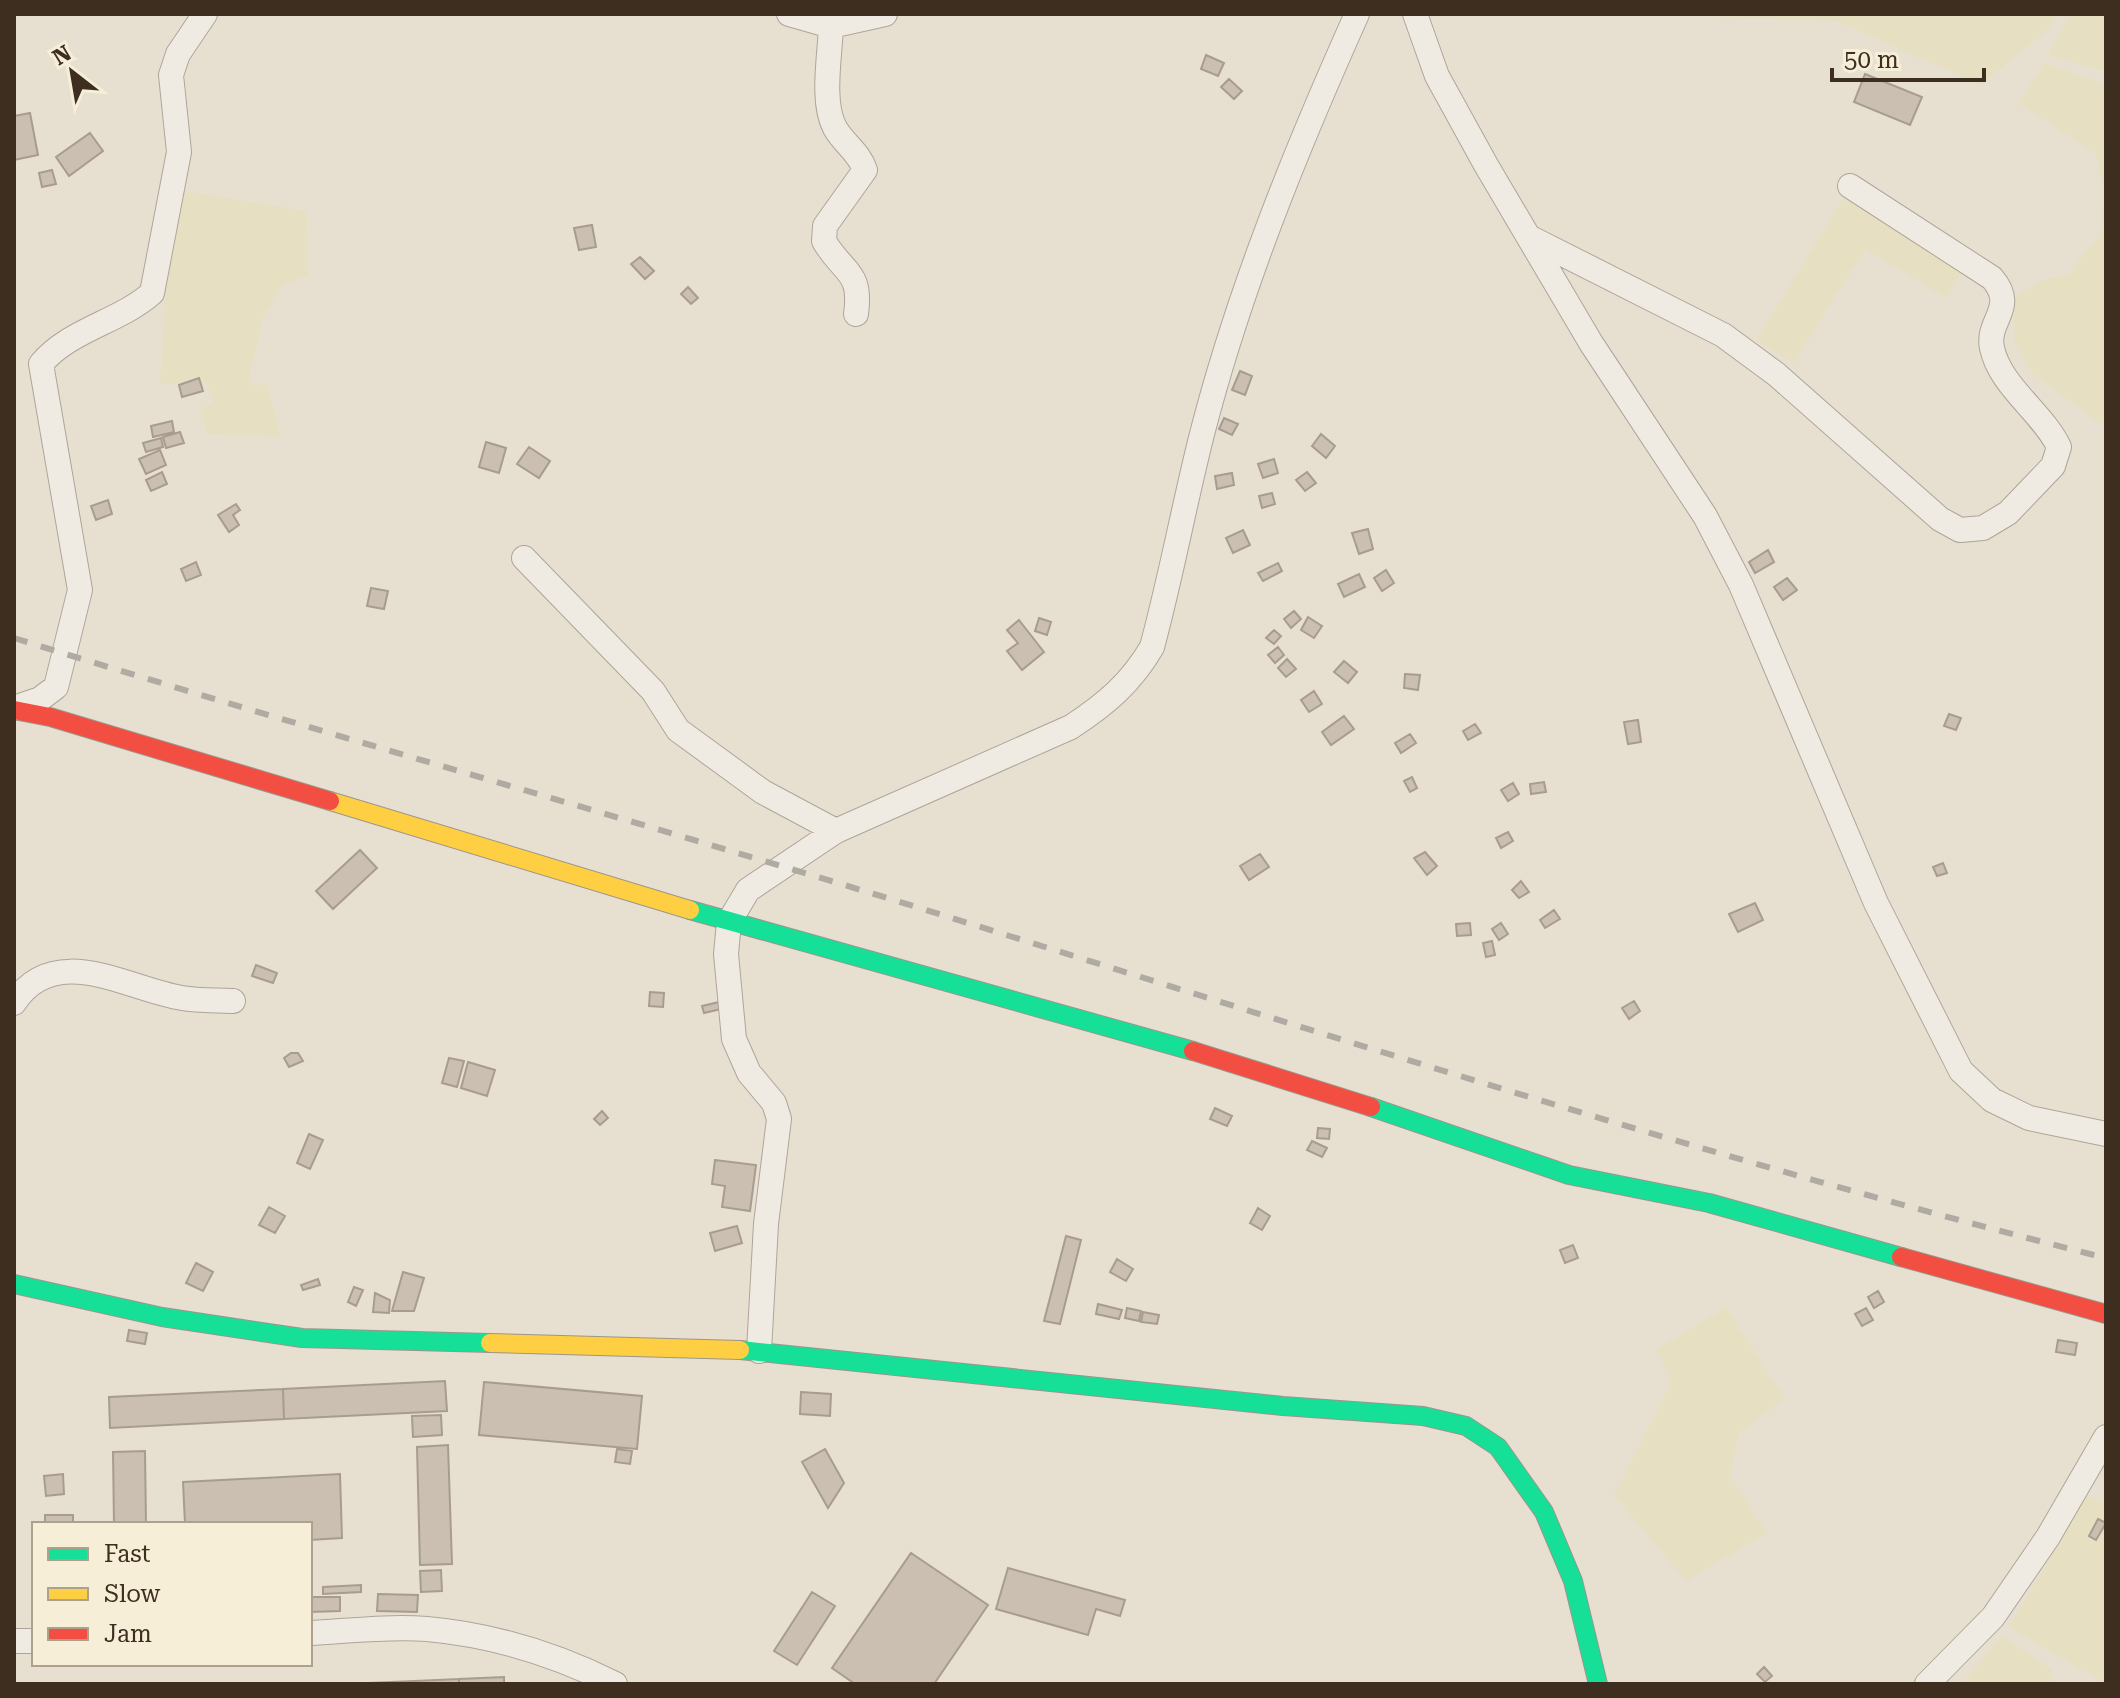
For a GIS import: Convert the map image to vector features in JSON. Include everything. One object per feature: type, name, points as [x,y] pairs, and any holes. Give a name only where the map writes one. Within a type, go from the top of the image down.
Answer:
[{"type":"street","points":[[14,709],[40,699],[56,687],[80,590],[41,364],[52,351],[139,304],[152,293],[179,152],[171,75],[178,54],[205,14]]},
{"type":"street","points":[[789,14],[831,26],[885,14]]},
{"type":"street","points":[[759,1351],[766,1224],[779,1119],[774,1103],[749,1073],[734,1039],[726,954],[729,922],[748,890],[836,831],[1071,727],[1107,703],[1134,678],[1152,647],[1202,434],[1242,299],[1323,90],[1357,14]]},
{"type":"street","points":[[1415,14],[1437,76],[1529,237],[1591,343],[1713,529],[1741,585],[1876,903],[1961,1071],[1992,1100],[2029,1118],[2106,1134]]},
{"type":"street","points":[[831,26],[829,110],[836,129],[860,157],[865,170],[825,226],[824,241],[856,279],[859,293],[856,314]]},
{"type":"street","points":[[1529,237],[1723,335],[1776,374],[1940,519],[1960,530],[1983,528],[2008,513],[2053,466],[2059,447],[2049,427],[1996,364],[1990,343],[2004,302],[2001,289],[1992,278],[1850,186]]},
{"type":"street","points":[[524,558],[653,691],[678,730],[763,792],[836,831]]},
{"type":"street","points":[[14,709],[354,806],[729,922],[1147,1036],[1427,1125],[1569,1175],[1709,1203],[2106,1314]]},
{"type":"street","points":[[14,1003],[43,978],[74,969],[183,998],[233,1001]]},
{"type":"street","points":[[14,1284],[162,1317],[302,1338],[759,1351],[1283,1406],[1423,1416],[1466,1426],[1498,1447],[1544,1512],[1573,1581],[1598,1684]]},
{"type":"street","points":[[1927,1684],[1993,1617],[2048,1537],[2106,1437]]},
{"type":"street","points":[[312,1633],[424,1629],[493,1638],[572,1663],[615,1684]]},
{"type":"shaded area","points":[[1652,14],[2057,14],[2050,28],[1980,85],[1836,21]]},
{"type":"shaded area","points":[[2069,14],[2106,14],[2106,72],[2048,55]]},
{"type":"shaded area","points":[[2045,63],[2106,84],[2106,428],[2033,374],[2015,343],[2013,298],[2040,281],[2068,274],[2100,235],[2105,194],[2095,153],[2018,103]]},
{"type":"shaded area","points":[[185,191],[307,211],[308,276],[284,284],[263,318],[248,384],[268,385],[281,437],[207,434],[200,409],[213,403],[207,383],[160,384],[165,292]]},
{"type":"shaded area","points":[[1845,196],[1964,268],[1946,298],[1865,249],[1794,363],[1756,340]]},
{"type":"shaded area","points":[[1726,1307],[1785,1399],[1739,1433],[1730,1475],[1767,1533],[1686,1581],[1614,1495],[1671,1383],[1656,1350]]},
{"type":"shaded area","points":[[2087,1495],[2106,1504],[2106,1684],[2009,1627]]},
{"type":"shaded area","points":[[2002,1636],[2053,1670],[2051,1684],[1962,1684]]},
{"type":"building","points":[[1206,55],[1224,63],[1218,76],[1201,69]]},
{"type":"building","points":[[1865,74],[1922,97],[1910,125],[1854,102]]},
{"type":"building","points":[[1229,79],[1242,91],[1234,99],[1221,87]]},
{"type":"building","points":[[30,113],[38,155],[14,160],[14,116]]},
{"type":"building","points":[[90,133],[103,151],[69,176],[56,157]]},
{"type":"building","points":[[52,170],[56,184],[42,187],[39,173]]},
{"type":"building","points":[[592,225],[596,247],[579,250],[574,228]]},
{"type":"building","points":[[640,257],[654,271],[645,279],[631,264]]},
{"type":"building","points":[[688,287],[698,298],[691,304],[681,294]]},
{"type":"building","points":[[1240,371],[1252,376],[1245,395],[1232,390]]},
{"type":"building","points":[[199,378],[203,391],[182,397],[179,385]]},
{"type":"building","points":[[1224,418],[1238,424],[1232,435],[1219,429]]},
{"type":"building","points":[[172,421],[174,432],[153,437],[151,426]]},
{"type":"building","points":[[180,432],[184,443],[166,448],[163,437]]},
{"type":"building","points":[[1321,434],[1335,446],[1326,458],[1312,446]]},
{"type":"building","points":[[161,438],[163,447],[146,452],[143,443]]},
{"type":"building","points":[[486,442],[506,448],[499,473],[479,467]]},
{"type":"building","points":[[529,447],[550,461],[539,478],[517,464]]},
{"type":"building","points":[[160,450],[166,465],[146,474],[139,459]]},
{"type":"building","points":[[1274,459],[1278,473],[1263,478],[1258,464]]},
{"type":"building","points":[[162,472],[167,484],[151,491],[146,480]]},
{"type":"building","points":[[1307,472],[1316,483],[1305,491],[1296,480]]},
{"type":"building","points":[[1232,473],[1234,485],[1217,489],[1215,476]]},
{"type":"building","points":[[1272,493],[1275,504],[1262,508],[1259,496]]},
{"type":"building","points":[[108,500],[112,514],[96,520],[91,506]]},
{"type":"building","points":[[236,504],[240,510],[233,515],[239,525],[229,532],[218,515]]},
{"type":"building","points":[[1368,529],[1373,549],[1359,554],[1352,533]]},
{"type":"building","points":[[1243,530],[1250,545],[1233,553],[1226,538]]},
{"type":"building","points":[[1768,550],[1774,562],[1755,573],[1749,562]]},
{"type":"building","points":[[196,562],[201,575],[186,581],[181,569]]},
{"type":"building","points":[[1278,563],[1282,571],[1263,581],[1258,573]]},
{"type":"building","points":[[1386,570],[1394,583],[1382,591],[1374,578]]},
{"type":"building","points":[[1359,574],[1365,587],[1344,597],[1338,584]]},
{"type":"building","points":[[1787,578],[1797,590],[1783,600],[1774,587]]},
{"type":"building","points":[[371,588],[388,591],[384,609],[367,606]]},
{"type":"building","points":[[1294,611],[1301,619],[1291,628],[1284,619]]},
{"type":"building","points":[[1308,617],[1322,626],[1314,638],[1301,630]]},
{"type":"building","points":[[1039,618],[1051,622],[1047,635],[1035,631]]},
{"type":"building","points":[[1019,620],[1044,652],[1022,670],[1007,651],[1018,643],[1007,630]]},
{"type":"building","points":[[1274,630],[1281,636],[1274,644],[1266,638]]},
{"type":"building","points":[[1278,647],[1284,655],[1275,663],[1268,655]]},
{"type":"building","points":[[1287,659],[1296,669],[1286,677],[1278,668]]},
{"type":"building","points":[[1344,661],[1357,672],[1348,683],[1334,672]]},
{"type":"building","points":[[1405,674],[1420,675],[1418,690],[1404,688]]},
{"type":"building","points":[[1314,691],[1322,704],[1309,712],[1301,700]]},
{"type":"building","points":[[1949,714],[1961,718],[1956,730],[1944,726]]},
{"type":"building","points":[[1344,716],[1354,729],[1331,745],[1322,732]]},
{"type":"building","points":[[1638,720],[1641,742],[1628,744],[1624,722]]},
{"type":"building","points":[[1475,724],[1481,733],[1468,740],[1463,731]]},
{"type":"building","points":[[1410,734],[1416,743],[1401,753],[1395,743]]},
{"type":"building","points":[[1412,777],[1417,788],[1410,792],[1404,781]]},
{"type":"building","points":[[1544,782],[1546,792],[1531,794],[1530,784]]},
{"type":"building","points":[[1513,783],[1519,794],[1508,801],[1501,790]]},
{"type":"building","points":[[1508,832],[1513,841],[1501,848],[1496,838]]},
{"type":"building","points":[[360,850],[377,868],[333,909],[316,891]]},
{"type":"building","points":[[1425,852],[1437,866],[1427,875],[1414,858]]},
{"type":"building","points":[[1260,854],[1269,867],[1249,880],[1240,866]]},
{"type":"building","points":[[1943,863],[1947,873],[1937,876],[1933,867]]},
{"type":"building","points":[[1521,881],[1529,892],[1519,898],[1512,890]]},
{"type":"building","points":[[1755,903],[1763,920],[1738,932],[1729,914]]},
{"type":"building","points":[[1554,910],[1560,919],[1545,928],[1540,920]]},
{"type":"building","points":[[1470,923],[1471,935],[1457,936],[1456,924]]},
{"type":"building","points":[[1501,923],[1508,934],[1499,940],[1492,929]]},
{"type":"building","points":[[1492,941],[1495,955],[1486,957],[1483,943]]},
{"type":"building","points":[[256,965],[277,973],[273,983],[252,976]]},
{"type":"building","points":[[650,992],[664,993],[663,1007],[649,1006]]},
{"type":"building","points":[[1634,1001],[1640,1011],[1629,1019],[1622,1008]]},
{"type":"building","points":[[719,1002],[721,1009],[704,1013],[702,1006]]},
{"type":"building","points":[[298,1053],[303,1061],[289,1067],[284,1058]]},
{"type":"building","points":[[449,1058],[464,1061],[457,1087],[442,1083]]},
{"type":"building","points":[[468,1062],[495,1070],[487,1096],[461,1088]]},
{"type":"building","points":[[1215,1108],[1232,1116],[1227,1126],[1210,1119]]},
{"type":"building","points":[[602,1111],[608,1118],[600,1125],[594,1119]]},
{"type":"building","points":[[1318,1128],[1330,1129],[1329,1139],[1317,1138]]},
{"type":"building","points":[[309,1134],[323,1140],[310,1169],[297,1163]]},
{"type":"building","points":[[1312,1141],[1327,1148],[1322,1157],[1307,1150]]},
{"type":"building","points":[[715,1160],[756,1165],[750,1211],[722,1207],[725,1186],[712,1184]]},
{"type":"building","points":[[269,1207],[285,1216],[275,1233],[259,1225]]},
{"type":"building","points":[[1258,1208],[1270,1216],[1262,1230],[1250,1223]]},
{"type":"building","points":[[737,1226],[742,1243],[715,1251],[710,1233]]},
{"type":"building","points":[[1066,1236],[1081,1240],[1060,1324],[1044,1321]]},
{"type":"building","points":[[1573,1245],[1578,1258],[1565,1263],[1560,1250]]},
{"type":"building","points":[[1117,1259],[1133,1269],[1126,1281],[1110,1272]]},
{"type":"building","points":[[196,1263],[213,1272],[203,1291],[186,1283]]},
{"type":"building","points":[[403,1272],[424,1278],[414,1311],[392,1311]]},
{"type":"building","points":[[318,1279],[320,1285],[303,1290],[301,1285]]},
{"type":"building","points":[[354,1287],[363,1290],[356,1306],[348,1302]]},
{"type":"building","points":[[1878,1291],[1884,1302],[1874,1308],[1868,1297]]},
{"type":"building","points":[[375,1293],[390,1300],[389,1313],[373,1312]]},
{"type":"building","points":[[1098,1304],[1122,1310],[1119,1319],[1096,1314]]},
{"type":"building","points":[[1127,1308],[1141,1311],[1139,1321],[1125,1318]]},
{"type":"building","points":[[1866,1308],[1873,1320],[1862,1326],[1855,1314]]},
{"type":"building","points":[[1143,1312],[1159,1315],[1157,1324],[1141,1322]]},
{"type":"building","points":[[129,1330],[147,1333],[145,1344],[127,1341]]},
{"type":"building","points":[[2058,1340],[2077,1343],[2075,1355],[2056,1352]]},
{"type":"building","points":[[445,1381],[447,1411],[284,1419],[283,1389]]},
{"type":"building","points":[[484,1382],[642,1396],[637,1449],[479,1435]]},
{"type":"building","points":[[283,1389],[284,1419],[110,1428],[109,1397]]},
{"type":"building","points":[[801,1392],[831,1394],[830,1416],[800,1414]]},
{"type":"building","points":[[441,1415],[442,1435],[413,1437],[412,1416]]},
{"type":"building","points":[[448,1445],[452,1564],[420,1565],[417,1447]]},
{"type":"building","points":[[617,1449],[632,1451],[630,1464],[615,1462]]},
{"type":"building","points":[[825,1449],[844,1483],[828,1508],[802,1462]]},
{"type":"building","points":[[145,1451],[146,1522],[114,1522],[113,1452]]},
{"type":"building","points":[[63,1474],[64,1494],[46,1496],[44,1476]]},
{"type":"building","points":[[340,1474],[342,1538],[312,1540],[312,1522],[185,1522],[183,1482]]},
{"type":"building","points":[[45,1515],[73,1515],[73,1522],[45,1522]]},
{"type":"building","points":[[2098,1519],[2106,1523],[2096,1540],[2089,1536]]},
{"type":"building","points":[[911,1553],[988,1605],[934,1684],[855,1684],[832,1668]]},
{"type":"building","points":[[1008,1568],[1125,1600],[1120,1616],[1096,1609],[1088,1635],[996,1609]]},
{"type":"building","points":[[441,1570],[442,1591],[421,1592],[420,1571]]},
{"type":"building","points":[[361,1585],[361,1592],[323,1594],[323,1587]]},
{"type":"building","points":[[812,1592],[835,1606],[797,1665],[774,1651]]},
{"type":"building","points":[[378,1594],[418,1595],[417,1612],[377,1611]]},
{"type":"building","points":[[312,1597],[340,1597],[340,1611],[312,1612]]},
{"type":"building","points":[[1764,1667],[1772,1676],[1765,1682],[1757,1674]]},
{"type":"building","points":[[504,1677],[504,1684],[459,1684],[459,1679]]},
{"type":"building","points":[[459,1679],[459,1684],[345,1684]]},
{"type":"railway","points":[[14,638],[897,901],[1650,1133],[1801,1177],[2106,1258]]},
{"type":"traffic: fast","points":[[690,910],[1193,1051]]},
{"type":"traffic: fast","points":[[1371,1107],[1569,1175],[1709,1203],[1901,1257]]},
{"type":"traffic: fast","points":[[14,1284],[162,1317],[302,1338],[490,1343]]},
{"type":"traffic: fast","points":[[740,1350],[1283,1406],[1423,1416],[1466,1426],[1498,1447],[1544,1512],[1573,1581],[1598,1684]]},
{"type":"traffic: slow","points":[[330,801],[690,910]]},
{"type":"traffic: slow","points":[[490,1343],[740,1350]]},
{"type":"traffic: jam","points":[[14,710],[50,717],[330,801]]},
{"type":"traffic: jam","points":[[1193,1051],[1371,1107]]},
{"type":"traffic: jam","points":[[1901,1257],[2106,1314]]}]
